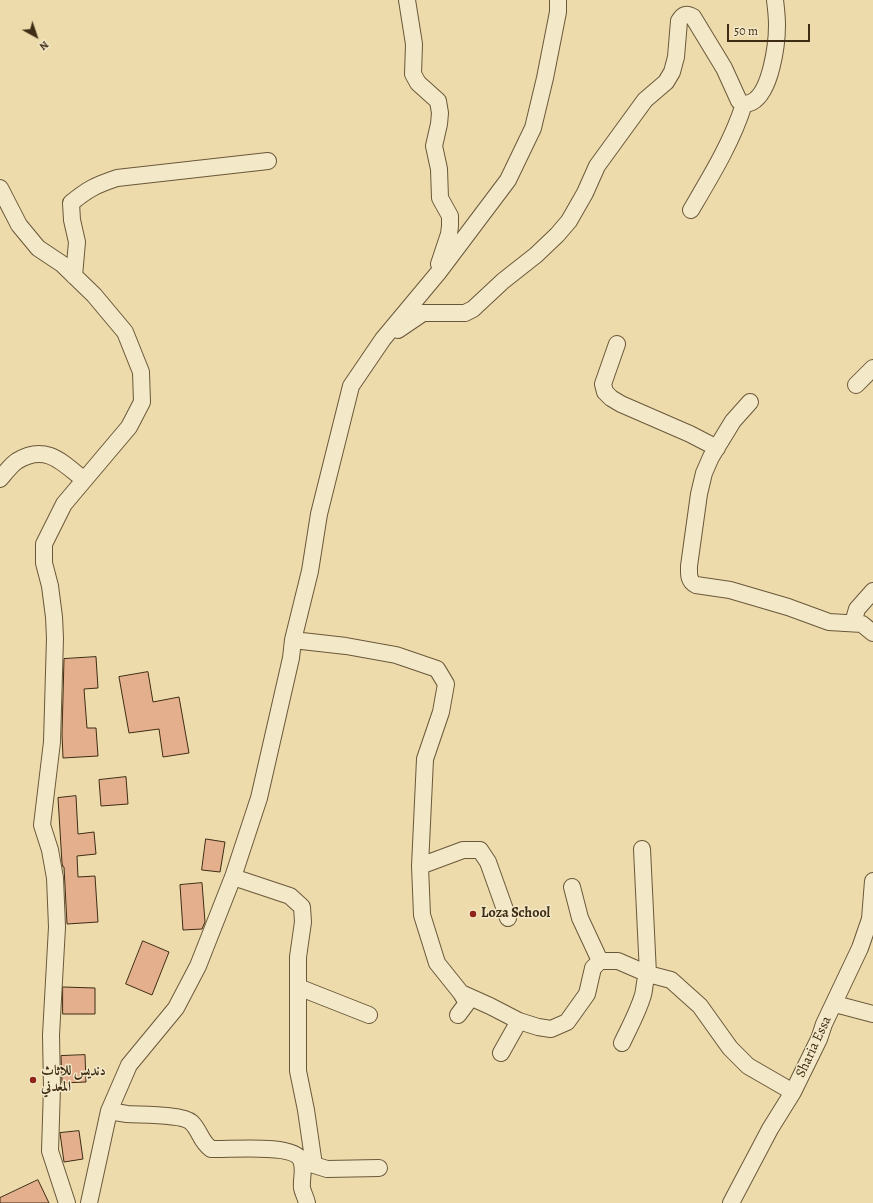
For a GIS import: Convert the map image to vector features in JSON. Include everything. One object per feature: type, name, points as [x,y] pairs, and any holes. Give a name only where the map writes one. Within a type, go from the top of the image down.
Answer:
[{"type":"street","points":[[407,0],[414,44],[412,74],[418,83],[438,101],[440,113],[434,146],[439,168],[440,198],[450,216],[450,226],[445,246],[439,261],[438,273]]},
{"type":"street","points":[[89,1203],[109,1111],[129,1065],[176,1008],[198,966],[233,877],[259,798],[291,658],[293,640],[310,571],[319,514],[351,386],[383,339],[438,273],[508,180],[533,128],[547,71],[558,12],[558,0]]},
{"type":"street","points":[[383,339],[422,313],[465,313],[473,309],[557,235],[569,221],[585,193],[597,166],[645,100],[666,82],[672,72],[676,57],[679,21],[682,16],[689,14],[693,17],[724,68],[740,101],[744,104],[752,103],[758,98],[764,90],[775,51],[777,24],[775,0]]},
{"type":"street","points":[[691,210],[726,149],[738,124],[744,104]]},
{"type":"street","points":[[74,276],[77,242],[72,220],[71,203],[97,184],[117,178],[268,161]]},
{"type":"street","points":[[0,188],[19,225],[38,248],[62,264],[94,295],[125,332],[141,372],[142,402],[129,427],[64,504],[44,544],[44,563],[50,586],[55,638],[52,742],[42,825],[50,850],[55,878],[57,927],[51,1035],[52,1087],[50,1151],[67,1203]]},
{"type":"street","points":[[617,344],[603,384],[605,392],[621,404],[690,434],[717,448]]},
{"type":"street","points":[[856,385],[873,368]]},
{"type":"street","points":[[750,402],[733,421],[711,457],[704,473],[699,494],[689,566],[689,578],[696,585],[730,590],[788,607],[829,622],[853,622],[862,624],[873,633]]},
{"type":"street","points":[[0,479],[17,461],[36,452],[56,458],[84,480]]},
{"type":"street","points":[[853,622],[857,609],[873,591]]},
{"type":"street","points":[[293,640],[346,646],[396,655],[437,669],[446,684],[441,712],[425,759],[420,866],[422,915],[437,963],[467,1003],[458,1015]]},
{"type":"street","points":[[622,1043],[633,1021],[643,995],[646,977],[648,974],[642,849]]},
{"type":"street","points":[[420,866],[463,850],[480,850],[488,862],[508,918]]},
{"type":"street","points":[[233,877],[290,896],[302,907],[303,922],[298,957],[298,1071],[306,1110],[314,1165],[327,1169],[380,1168]]},
{"type":"street","name":"Sharia Essa","points":[[731,1203],[770,1129],[793,1092],[860,948],[870,919],[873,881]]},
{"type":"street","points":[[572,887],[580,918],[600,961]]},
{"type":"street","points":[[461,993],[519,1021],[538,1028],[551,1029],[567,1022],[587,994],[593,968],[600,961],[618,961],[648,974],[671,980],[700,1006],[730,1048],[748,1066],[793,1092]]},
{"type":"street","points":[[298,988],[369,1015]]},
{"type":"street","points":[[835,1004],[873,1014]]},
{"type":"street","points":[[501,1054],[519,1021]]},
{"type":"street","points":[[109,1111],[190,1120],[204,1144],[211,1149],[270,1148],[296,1154],[303,1166],[302,1188],[307,1203]]},
{"type":"building","points":[[96,657],[98,688],[84,689],[87,728],[96,728],[98,756],[63,758],[62,734],[64,659]]},
{"type":"building","points":[[148,672],[153,702],[179,697],[189,753],[163,757],[159,729],[129,733],[119,677]]},
{"type":"building","points":[[126,777],[128,804],[101,806],[99,780]]},
{"type":"building","points":[[76,796],[78,834],[94,832],[96,854],[77,856],[78,877],[95,876],[98,922],[67,924],[58,798]]},
{"type":"building","points":[[206,839],[225,842],[220,872],[202,870]]},
{"type":"building","points":[[202,883],[205,922],[202,929],[183,930],[180,885]]},
{"type":"building","points":[[143,941],[169,952],[152,995],[126,984]]},
{"type":"building","points":[[63,987],[95,988],[95,1014],[63,1014]]},
{"type":"building","points":[[85,1055],[86,1082],[62,1083],[61,1056]]},
{"type":"building","points":[[79,1131],[83,1159],[64,1162],[60,1133]]},
{"type":"building","points":[[38,1180],[49,1203],[0,1203],[0,1198]]},
{"type":"place","name":"Loza School","points":[[473,914]]},
{"type":"place","name":"دنديس للاثاث المعدني","points":[[33,1080]]}]
